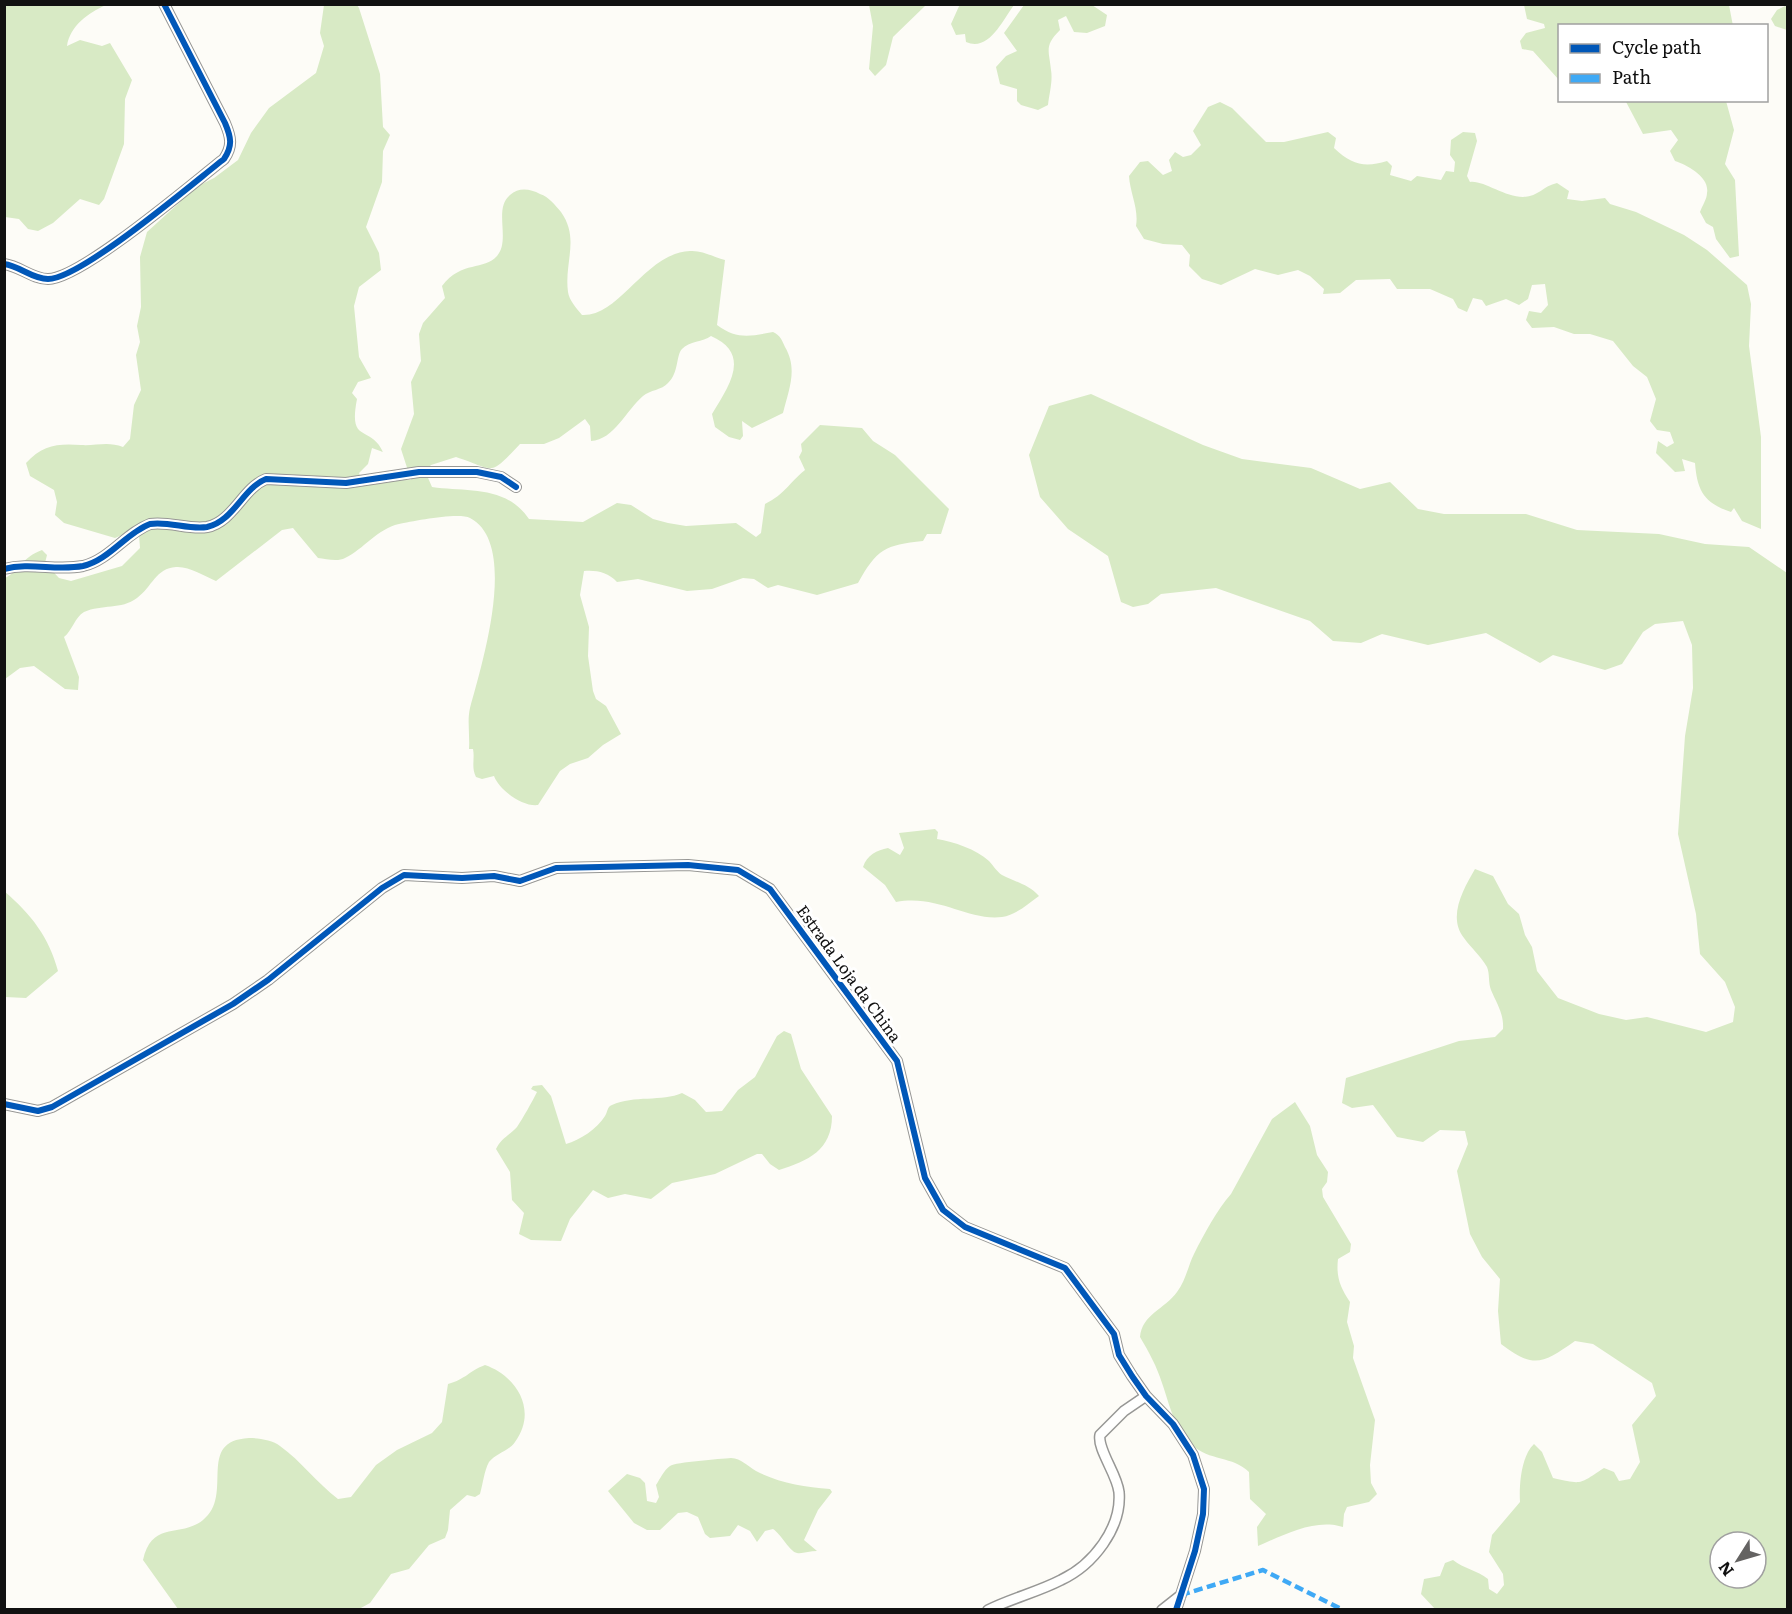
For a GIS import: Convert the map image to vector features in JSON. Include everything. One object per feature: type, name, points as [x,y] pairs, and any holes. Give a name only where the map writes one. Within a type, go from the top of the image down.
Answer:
[{"type":"street","points":[[4,264],[40,278],[59,276],[115,245],[224,159],[229,152],[230,136],[225,123],[164,4]]},
{"type":"street","points":[[4,569],[24,565],[59,569],[85,565],[150,524],[160,522],[206,527],[227,514],[256,485],[266,479],[346,483],[419,472],[477,472],[501,477],[516,488]]},
{"type":"street","name":"Estrada Loja da China","points":[[4,1104],[38,1111],[52,1107],[181,1034],[268,980],[381,888],[404,875],[462,878],[494,876],[520,881],[556,868],[688,865],[738,870],[770,889],[897,1061],[925,1178],[943,1210],[965,1227],[1065,1268],[1114,1334],[1119,1355],[1146,1396],[1173,1424],[1193,1455],[1204,1489],[1199,1537],[1176,1610]]},
{"type":"street","points":[[988,1610],[1062,1580],[1085,1564],[1103,1544],[1117,1517],[1119,1493],[1113,1468],[1101,1445],[1100,1435],[1124,1411],[1146,1396]]},
{"type":"street","points":[[1162,1610],[1181,1595]]},
{"type":"green space","points":[[8,4],[106,5],[76,26],[67,46],[80,40],[102,46],[110,43],[132,80],[125,99],[124,144],[104,199],[99,205],[80,199],[53,223],[38,231],[28,229],[19,219],[5,217],[4,7]]},
{"type":"green space","points":[[960,4],[1014,5],[988,39],[974,44],[966,42],[965,34],[956,35],[951,24]]},
{"type":"green space","points":[[324,5],[357,5],[359,8],[380,74],[383,127],[390,135],[383,151],[382,182],[366,227],[379,253],[381,270],[359,287],[354,306],[359,357],[371,378],[358,382],[352,393],[357,399],[355,423],[358,429],[372,438],[383,452],[372,448],[368,464],[359,473],[362,481],[411,480],[401,449],[414,414],[411,382],[421,361],[419,334],[423,323],[445,298],[442,286],[450,278],[457,272],[492,261],[497,256],[503,242],[502,216],[505,201],[513,192],[528,190],[549,199],[567,222],[571,241],[568,292],[582,315],[596,313],[609,306],[659,262],[674,254],[694,251],[725,260],[717,325],[738,335],[773,332],[780,338],[789,355],[792,371],[783,413],[752,428],[742,421],[743,436],[740,440],[729,437],[715,427],[712,414],[730,382],[734,361],[724,343],[711,336],[688,344],[682,349],[672,379],[663,387],[643,396],[607,435],[591,441],[590,426],[585,419],[559,438],[544,444],[520,444],[502,462],[491,468],[456,457],[431,465],[425,471],[432,487],[472,490],[497,495],[520,508],[529,519],[583,522],[617,503],[631,505],[653,519],[668,523],[686,526],[736,523],[756,537],[761,533],[765,504],[782,493],[805,470],[799,457],[802,451],[801,444],[820,425],[862,428],[873,441],[895,455],[949,509],[941,534],[927,534],[923,541],[891,547],[877,556],[858,583],[817,595],[778,585],[768,588],[754,579],[743,578],[712,589],[687,591],[638,579],[617,582],[602,572],[584,571],[580,595],[589,627],[588,656],[593,691],[596,699],[606,706],[621,734],[588,758],[570,764],[560,771],[538,805],[526,803],[512,796],[501,787],[494,776],[482,779],[476,777],[473,766],[473,749],[469,749],[469,713],[488,637],[495,579],[493,553],[485,532],[470,518],[464,516],[436,518],[391,527],[352,554],[339,560],[318,558],[293,528],[282,530],[216,581],[186,568],[169,568],[159,574],[142,594],[131,602],[98,608],[84,612],[78,617],[64,637],[79,677],[78,690],[65,689],[34,666],[20,668],[5,679],[5,578],[30,556],[42,550],[47,555],[45,563],[59,578],[71,581],[122,566],[140,548],[139,535],[127,533],[115,538],[64,523],[55,515],[57,502],[54,490],[30,476],[26,463],[38,452],[51,446],[107,444],[123,447],[130,439],[134,405],[141,390],[136,355],[140,342],[137,326],[141,307],[140,257],[147,232],[180,202],[186,192],[214,178],[238,160],[251,133],[269,108],[316,73],[324,46],[320,33]]},
{"type":"green space","points":[[869,5],[926,5],[893,37],[886,65],[875,76],[869,69],[873,26]]},
{"type":"green space","points":[[1024,5],[1092,5],[1107,15],[1105,26],[1087,33],[1074,32],[1066,16],[1058,20],[1060,30],[1049,48],[1052,79],[1048,105],[1038,110],[1021,105],[1017,101],[1017,89],[1000,84],[996,67],[1006,56],[1017,51],[1004,33]]},
{"type":"green space","points":[[1524,5],[1729,5],[1733,24],[1558,24],[1558,79],[1533,51],[1522,49],[1520,41],[1526,33],[1545,28],[1544,24],[1527,19]]},
{"type":"green space","points":[[1787,7],[1787,30],[1775,26],[1771,19],[1777,10]]},
{"type":"green space","points":[[1220,102],[1232,108],[1266,142],[1284,142],[1328,132],[1336,138],[1334,148],[1347,158],[1359,164],[1387,161],[1392,166],[1390,175],[1411,181],[1417,176],[1441,180],[1446,171],[1454,172],[1455,162],[1450,155],[1451,140],[1463,132],[1475,133],[1477,141],[1467,176],[1470,182],[1523,197],[1533,195],[1557,183],[1569,191],[1567,199],[1582,201],[1605,198],[1610,204],[1636,212],[1684,235],[1707,250],[1747,285],[1751,304],[1749,346],[1761,437],[1761,529],[1742,521],[1734,508],[1731,512],[1721,508],[1703,494],[1695,463],[1682,459],[1685,471],[1675,472],[1656,453],[1658,441],[1667,447],[1674,443],[1670,432],[1657,430],[1650,421],[1656,399],[1647,377],[1633,366],[1613,341],[1590,334],[1574,334],[1554,327],[1532,328],[1526,320],[1529,311],[1541,313],[1548,305],[1545,284],[1532,285],[1528,299],[1519,305],[1506,299],[1486,306],[1482,300],[1473,298],[1467,312],[1458,308],[1453,299],[1430,289],[1397,289],[1390,279],[1356,280],[1340,293],[1323,294],[1324,289],[1310,276],[1298,270],[1278,275],[1255,269],[1221,285],[1202,279],[1189,266],[1190,255],[1182,245],[1163,244],[1144,239],[1136,226],[1136,213],[1129,176],[1140,162],[1148,161],[1163,175],[1172,171],[1169,160],[1175,152],[1183,157],[1191,155],[1201,145],[1193,131],[1208,107]]},
{"type":"green space","points":[[1626,102],[1726,102],[1734,130],[1725,164],[1735,180],[1739,256],[1730,258],[1716,239],[1713,227],[1706,223],[1700,212],[1706,198],[1707,187],[1697,172],[1675,161],[1670,151],[1678,140],[1671,130],[1643,134]]},
{"type":"green space","points":[[1091,394],[1203,445],[1242,459],[1311,468],[1360,489],[1390,482],[1418,509],[1444,514],[1526,514],[1577,530],[1659,534],[1705,544],[1749,547],[1787,573],[1787,1609],[1436,1610],[1421,1594],[1424,1579],[1440,1576],[1445,1563],[1453,1560],[1488,1579],[1489,1589],[1497,1594],[1504,1585],[1503,1574],[1489,1552],[1492,1535],[1520,1502],[1522,1472],[1526,1456],[1534,1444],[1542,1452],[1553,1478],[1581,1482],[1604,1468],[1614,1472],[1619,1481],[1630,1479],[1640,1462],[1632,1425],[1656,1396],[1652,1383],[1593,1344],[1575,1341],[1546,1359],[1530,1360],[1501,1344],[1498,1311],[1500,1279],[1482,1257],[1470,1234],[1457,1171],[1468,1144],[1465,1131],[1440,1130],[1423,1142],[1397,1137],[1373,1105],[1352,1108],[1342,1103],[1346,1078],[1459,1041],[1495,1037],[1503,1029],[1501,1014],[1491,990],[1487,967],[1464,938],[1457,921],[1459,903],[1475,869],[1493,876],[1508,904],[1519,914],[1525,935],[1532,947],[1537,971],[1558,998],[1599,1014],[1626,1020],[1647,1017],[1706,1032],[1733,1022],[1735,1007],[1725,982],[1700,954],[1696,914],[1678,834],[1685,736],[1693,688],[1692,645],[1683,621],[1655,624],[1643,632],[1622,664],[1605,670],[1553,655],[1540,663],[1486,633],[1428,645],[1382,634],[1361,643],[1333,641],[1310,621],[1216,588],[1161,594],[1148,604],[1133,607],[1121,602],[1108,556],[1068,529],[1040,497],[1029,455],[1049,406]]},
{"type":"green space","points":[[935,829],[938,832],[937,839],[978,853],[1002,875],[1026,886],[1039,896],[1017,912],[1002,917],[977,915],[925,902],[896,902],[885,885],[863,867],[867,859],[876,852],[888,848],[900,855],[904,848],[899,833]]},
{"type":"green space","points":[[4,891],[23,908],[38,927],[50,947],[58,971],[26,998],[5,997]]},
{"type":"green space","points":[[784,1031],[791,1034],[801,1069],[832,1116],[828,1138],[823,1146],[809,1158],[779,1170],[762,1154],[757,1154],[715,1174],[672,1183],[651,1199],[625,1194],[608,1198],[593,1190],[570,1219],[561,1241],[531,1240],[519,1234],[524,1213],[512,1200],[510,1172],[496,1149],[525,1115],[537,1092],[531,1089],[533,1086],[542,1085],[551,1096],[566,1144],[593,1130],[602,1121],[609,1107],[621,1102],[674,1096],[682,1093],[695,1100],[706,1112],[722,1111],[738,1090],[755,1077],[777,1036]]},
{"type":"green space","points":[[1295,1102],[1310,1126],[1317,1155],[1328,1172],[1327,1182],[1322,1189],[1323,1197],[1351,1244],[1350,1252],[1338,1259],[1338,1277],[1350,1302],[1347,1322],[1354,1346],[1353,1358],[1375,1420],[1370,1465],[1371,1483],[1377,1494],[1369,1502],[1347,1507],[1343,1527],[1311,1526],[1258,1546],[1257,1527],[1266,1514],[1250,1499],[1249,1472],[1236,1463],[1206,1454],[1186,1438],[1177,1424],[1158,1371],[1140,1337],[1149,1317],[1172,1298],[1180,1287],[1202,1238],[1231,1194],[1272,1119]]},
{"type":"green space","points":[[485,1365],[506,1377],[521,1396],[525,1418],[522,1430],[512,1445],[489,1462],[480,1494],[475,1497],[467,1495],[450,1510],[445,1538],[429,1545],[409,1569],[391,1574],[370,1603],[359,1609],[178,1609],[143,1560],[153,1539],[194,1525],[203,1520],[212,1509],[216,1497],[219,1459],[224,1449],[233,1441],[249,1438],[273,1442],[288,1452],[338,1499],[351,1497],[376,1465],[397,1450],[432,1433],[442,1422],[448,1384]]},
{"type":"green space","points":[[731,1458],[783,1481],[801,1486],[830,1489],[832,1492],[818,1510],[804,1540],[817,1551],[794,1552],[773,1529],[765,1531],[757,1542],[750,1531],[738,1525],[730,1536],[710,1538],[705,1534],[698,1517],[687,1512],[678,1513],[660,1530],[647,1530],[634,1523],[608,1491],[627,1474],[640,1478],[645,1483],[647,1501],[656,1503],[659,1497],[656,1485],[670,1466]]},
{"type":"marked path","points":[[1181,1595],[1263,1570],[1343,1610]]},
{"type":"cycle path","points":[[4,264],[42,278],[48,279],[64,275],[85,264],[137,228],[224,159],[230,146],[227,128],[164,4]]},
{"type":"cycle path","points":[[4,569],[24,566],[63,568],[83,566],[101,558],[141,528],[150,524],[193,527],[207,527],[216,524],[224,519],[258,483],[266,479],[346,483],[419,472],[477,472],[501,477],[516,487]]},
{"type":"cycle path","points":[[4,1104],[38,1111],[52,1107],[233,1004],[268,980],[382,888],[404,875],[462,878],[494,876],[520,881],[556,868],[688,865],[738,870],[770,889],[897,1061],[925,1178],[943,1210],[965,1227],[1065,1268],[1114,1334],[1119,1355],[1132,1376],[1146,1396],[1173,1424],[1193,1455],[1204,1489],[1203,1514],[1195,1551],[1176,1610]]}]
